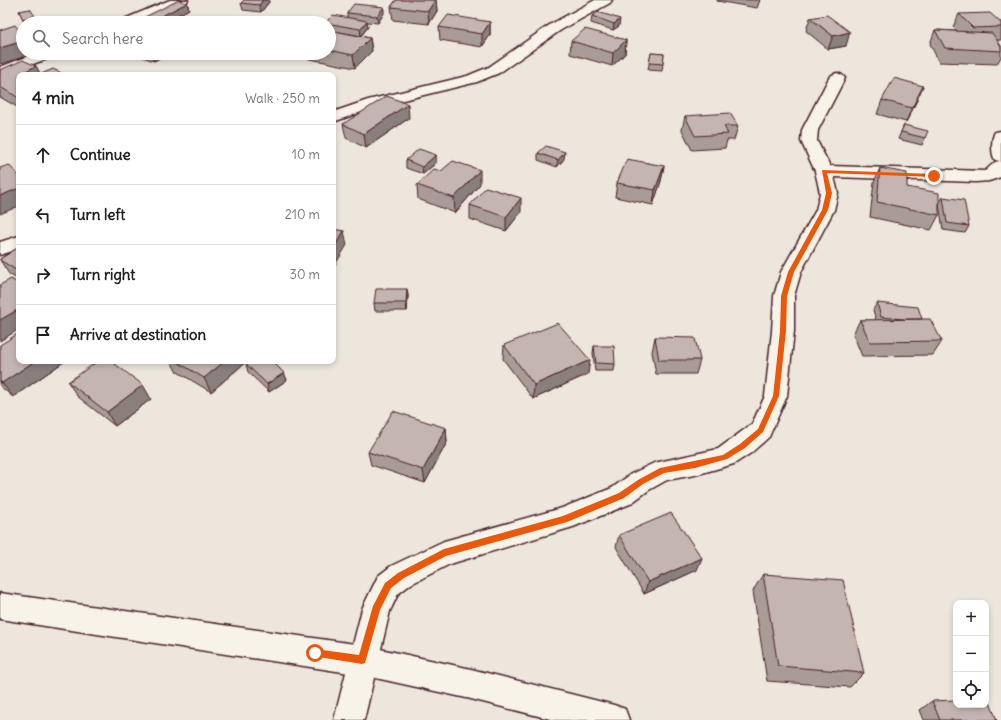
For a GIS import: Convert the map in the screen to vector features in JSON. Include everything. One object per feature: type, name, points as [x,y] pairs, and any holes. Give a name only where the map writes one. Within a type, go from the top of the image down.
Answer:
[{"type":"street","points":[[143,16],[181,0]]},
{"type":"street","points":[[336,116],[374,103],[472,79],[494,70],[556,27],[605,0]]},
{"type":"street","points":[[0,72],[32,60]]},
{"type":"street","points":[[349,720],[362,660],[376,609],[388,585],[444,552],[564,519],[621,496],[640,482],[663,470],[695,465],[725,457],[742,446],[761,430],[776,396],[783,331],[784,296],[791,272],[825,210],[829,193],[824,171],[809,140],[810,130],[837,78]]},
{"type":"street","points":[[1001,136],[1001,156]]},
{"type":"street","points":[[824,171],[904,176],[997,174]]},
{"type":"street","points":[[0,249],[16,243]]},
{"type":"street","points":[[0,606],[362,660],[471,684],[614,720]]},
{"type":"building","points":[[179,0],[187,3],[162,16],[147,16]]},
{"type":"building","points":[[244,0],[263,0],[259,5],[241,3]]},
{"type":"building","points":[[396,0],[435,0],[428,11],[391,7]]},
{"type":"building","points":[[354,4],[384,7],[377,16],[347,13]]},
{"type":"building","points":[[30,9],[35,16],[22,16],[19,11]]},
{"type":"building","points":[[598,12],[620,19],[614,24],[592,16]]},
{"type":"building","points":[[990,13],[1001,22],[1001,27],[973,28],[959,14]]},
{"type":"building","points":[[333,15],[367,21],[360,29],[336,25],[336,16],[332,16]]},
{"type":"building","points":[[448,15],[490,22],[482,34],[439,27]]},
{"type":"building","points":[[827,15],[850,32],[833,36],[810,18]]},
{"type":"building","points":[[15,25],[16,43],[0,48],[0,30]]},
{"type":"building","points":[[585,29],[626,40],[613,53],[571,41]]},
{"type":"building","points":[[935,30],[992,33],[1001,46],[1001,51],[945,48]]},
{"type":"building","points":[[336,31],[370,38],[353,55],[336,51]]},
{"type":"building","points":[[651,53],[664,54],[663,64],[649,63]]},
{"type":"building","points":[[23,60],[36,66],[26,71],[28,72],[16,72],[16,96],[0,87],[0,70]]},
{"type":"building","points":[[53,69],[60,72],[46,72]]},
{"type":"building","points":[[894,78],[923,86],[912,108],[882,100]]},
{"type":"building","points":[[387,96],[408,104],[364,134],[343,124]]},
{"type":"building","points":[[730,113],[738,126],[724,126],[728,134],[695,136],[685,116]]},
{"type":"building","points":[[904,125],[928,131],[925,138],[901,132]]},
{"type":"building","points":[[546,146],[565,152],[558,160],[538,153]]},
{"type":"building","points":[[419,149],[436,155],[422,167],[406,160]]},
{"type":"building","points":[[627,159],[664,166],[655,190],[617,183]]},
{"type":"building","points":[[453,161],[480,170],[454,198],[417,185],[434,169],[441,171]]},
{"type":"building","points":[[9,165],[16,173],[16,189],[0,196],[0,168]]},
{"type":"building","points":[[880,168],[907,173],[907,187],[939,193],[939,215],[877,202]]},
{"type":"building","points":[[486,187],[521,198],[506,217],[470,205]]},
{"type":"building","points":[[943,197],[964,200],[969,226],[947,223]]},
{"type":"building","points":[[336,230],[344,231],[336,244]]},
{"type":"building","points":[[16,249],[16,270],[0,260]]},
{"type":"building","points":[[11,279],[16,282],[16,311],[0,320],[0,285]]},
{"type":"building","points":[[376,289],[407,289],[406,303],[374,303]]},
{"type":"building","points":[[877,303],[918,307],[922,319],[881,317]]},
{"type":"building","points":[[930,319],[942,341],[870,342],[860,320]]},
{"type":"building","points":[[558,323],[590,360],[534,385],[504,345]]},
{"type":"building","points":[[16,335],[16,364],[30,364],[2,383],[0,381],[0,345]]},
{"type":"building","points":[[655,337],[695,338],[700,360],[659,360]]},
{"type":"building","points":[[594,346],[614,346],[615,364],[596,363]]},
{"type":"building","points":[[94,364],[115,364],[143,385],[107,412],[68,382]]},
{"type":"building","points":[[181,364],[221,364],[204,378]]},
{"type":"building","points":[[246,364],[275,364],[284,373],[267,384]]},
{"type":"building","points":[[393,411],[446,428],[423,470],[368,452]]},
{"type":"building","points":[[671,513],[702,558],[648,582],[619,535]]},
{"type":"building","points":[[763,574],[843,580],[864,673],[778,666]]},
{"type":"building","points":[[953,700],[953,708],[989,708],[989,700],[997,720],[940,720],[932,701]]},
{"type":"route","points":[[315,653],[362,660],[376,609],[388,585],[444,552],[564,519],[621,496],[640,482],[663,470],[695,465],[725,457],[742,446],[761,430],[776,396],[783,331],[784,296],[791,272],[825,210],[829,193],[824,171],[904,176],[934,176]]}]
